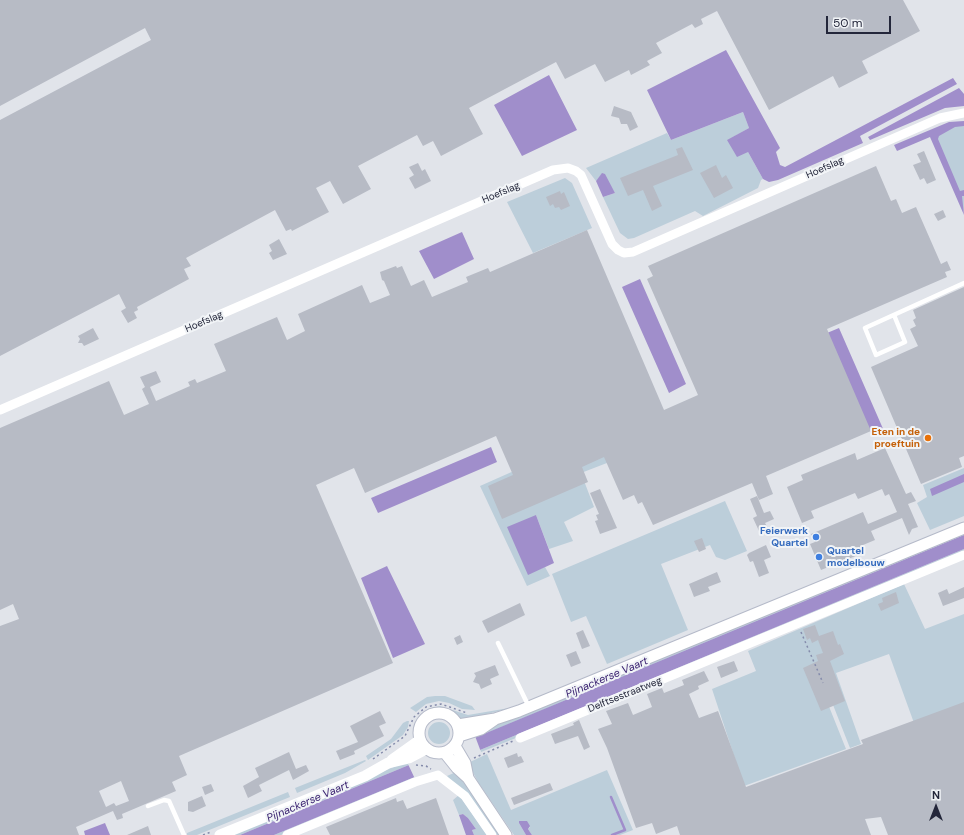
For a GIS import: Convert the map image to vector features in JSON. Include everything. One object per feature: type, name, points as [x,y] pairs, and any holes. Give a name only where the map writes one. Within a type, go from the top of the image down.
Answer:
[{"type":"main road","points":[[445,753],[457,737],[495,719],[529,707],[964,528]]},
{"type":"main road","points":[[426,747],[420,726],[430,715],[446,714],[455,720],[460,762],[468,778],[506,835]]},
{"type":"main road","points":[[220,835],[365,776],[388,763],[426,747],[445,753],[460,762]]},
{"type":"street","name":"Hoefslag","points":[[0,410],[553,170],[568,168],[576,171],[581,176],[612,244],[624,253],[633,252],[940,118],[964,113]]},
{"type":"street","name":"Delftsestraatweg","points":[[520,738],[964,556]]},
{"type":"street","points":[[287,835],[436,773],[465,796],[492,835]]},
{"type":"lane","points":[[894,315],[905,342],[876,355],[864,328],[964,283]]},
{"type":"lane","points":[[498,643],[529,707]]},
{"type":"lane","points":[[148,806],[164,800],[169,801],[184,835]]},
{"type":"path","points":[[798,624],[823,683]]},
{"type":"path","points":[[460,762],[520,738]]},
{"type":"path","points":[[412,764],[428,766],[436,773]]},
{"type":"shaded area","points":[[726,50],[780,148],[776,152],[780,165],[785,167],[953,78],[957,84],[860,136],[863,143],[778,180],[769,182],[763,179],[748,152],[737,157],[727,140],[749,128],[743,112],[671,140],[647,90]]},
{"type":"shaded area","points":[[549,75],[577,130],[522,156],[494,105]]},
{"type":"shaded area","points":[[959,88],[964,94],[964,106],[945,108],[870,140],[868,137]]},
{"type":"shaded area","points":[[743,112],[749,128],[728,140],[748,152],[763,179],[761,180],[758,188],[703,216],[695,211],[634,238],[628,239],[620,233],[603,197],[615,193],[602,174],[596,181],[586,168],[667,133],[671,140]]},
{"type":"shaded area","points":[[964,121],[964,126],[955,127],[939,136],[938,139],[960,191],[964,190],[964,196],[962,196],[964,215],[930,137],[897,151],[894,145],[949,122]]},
{"type":"shaded area","points":[[964,122],[964,213],[932,134]]},
{"type":"shaded area","points":[[602,173],[605,174],[615,193],[603,197],[596,181]]},
{"type":"shaded area","points":[[565,178],[572,183],[592,228],[533,253],[507,202]]},
{"type":"shaded area","points":[[462,232],[474,259],[434,279],[419,251]]},
{"type":"shaded area","points":[[640,279],[686,384],[669,393],[622,287]]},
{"type":"shaded area","points":[[839,328],[884,431],[872,436],[827,333]]},
{"type":"shaded area","points":[[613,427],[625,456],[581,473],[594,507],[564,522],[573,541],[549,549],[536,515],[528,574],[545,567],[550,576],[527,586],[480,486]]},
{"type":"shaded area","points":[[491,447],[497,462],[378,513],[371,498]]},
{"type":"shaded area","points":[[964,468],[964,516],[930,530],[917,503],[927,497],[923,485]]},
{"type":"shaded area","points":[[964,474],[964,482],[932,496],[930,489]]},
{"type":"shaded area","points":[[725,501],[747,551],[725,560],[716,557],[710,545],[661,564],[688,630],[607,664],[586,616],[571,622],[552,574]]},
{"type":"shaded area","points":[[536,515],[554,563],[528,575],[507,527]]},
{"type":"shaded area","points":[[964,533],[964,535],[475,738],[474,734]]},
{"type":"shaded area","points":[[964,535],[964,549],[480,750],[274,835],[240,835]]},
{"type":"shaded area","points":[[964,549],[964,552],[957,555],[511,740],[481,752],[480,750]]},
{"type":"shaded area","points":[[387,566],[425,644],[393,658],[361,578]]},
{"type":"shaded area","points":[[904,584],[925,629],[964,614],[964,704],[914,723],[889,654],[836,673],[861,744],[850,748],[822,677],[818,679],[846,749],[744,786],[712,689],[756,671],[748,651]]},
{"type":"shaded area","points":[[445,696],[472,706],[475,710],[462,709],[449,703],[439,701],[426,704],[416,712],[410,708],[427,697]]},
{"type":"shaded area","points":[[440,706],[468,715],[515,707],[463,720],[446,711],[438,710],[429,712],[427,709]]},
{"type":"shaded area","points":[[409,721],[408,727],[403,735],[368,760],[366,756],[391,739],[403,723]]},
{"type":"shaded area","points":[[439,722],[447,725],[450,733],[447,741],[439,744],[431,741],[428,733],[431,725]]},
{"type":"shaded area","points":[[487,754],[511,810],[607,770],[633,830],[620,835],[532,835],[528,829],[530,827],[519,823],[526,835],[514,835],[478,782],[468,763]]},
{"type":"shaded area","points":[[365,760],[366,761],[345,773],[297,793],[295,788]]},
{"type":"shaded area","points":[[408,761],[426,775],[281,835],[274,835],[414,777],[409,765],[240,835],[232,835]]},
{"type":"shaded area","points":[[456,772],[502,835],[495,835],[447,776]]},
{"type":"shaded area","points":[[288,792],[290,797],[197,835],[187,835],[187,833]]},
{"type":"shaded area","points":[[459,795],[487,835],[474,835],[472,830],[476,829],[468,818],[463,814],[459,815],[453,800]]},
{"type":"shaded area","points":[[463,814],[476,829],[472,830],[474,835],[466,835],[459,815]]},
{"type":"shaded area","points":[[519,821],[527,821],[530,826],[528,829],[532,835],[526,835]]},
{"type":"shaded area","points":[[105,823],[110,835],[85,835],[84,831]]},
{"type":"pier","points":[[475,736],[481,752],[415,779],[408,764]]},
{"type":"building","points":[[0,0],[903,0],[920,31],[862,61],[868,73],[839,88],[833,76],[769,110],[717,11],[701,19],[703,24],[695,28],[692,24],[656,43],[662,53],[647,61],[650,65],[631,75],[629,70],[605,82],[595,64],[565,79],[556,62],[469,108],[483,134],[441,156],[433,141],[423,146],[417,135],[358,166],[371,189],[343,204],[330,181],[316,188],[329,212],[292,231],[291,229],[286,231],[275,210],[186,258],[191,266],[184,269],[189,279],[137,307],[138,310],[134,312],[137,318],[128,323],[121,311],[126,308],[119,294],[0,356],[0,120],[151,40],[145,28],[0,106]]},
{"type":"building","points":[[614,106],[631,112],[638,127],[630,131],[627,124],[621,124],[619,118],[611,116]]},
{"type":"building","points":[[682,147],[693,170],[653,186],[662,206],[652,211],[643,190],[628,196],[620,178],[678,155],[676,149]]},
{"type":"building","points":[[924,151],[936,180],[927,184],[924,178],[920,180],[913,165],[921,162],[917,154]]},
{"type":"building","points":[[418,163],[422,171],[425,169],[431,181],[415,189],[409,178],[414,175],[409,167]]},
{"type":"building","points":[[716,165],[722,178],[726,175],[733,188],[714,198],[700,173]]},
{"type":"building","points":[[876,166],[891,201],[896,199],[902,213],[916,207],[941,264],[947,261],[951,270],[945,272],[947,277],[827,329],[871,431],[766,476],[773,494],[759,500],[752,483],[653,525],[642,502],[638,504],[634,495],[623,500],[604,457],[582,467],[588,482],[502,519],[488,486],[513,475],[496,436],[365,493],[354,468],[316,485],[393,663],[179,756],[187,775],[172,782],[176,791],[122,814],[123,818],[117,820],[113,811],[76,827],[79,835],[0,835],[0,626],[19,619],[13,604],[0,610],[0,428],[109,381],[124,415],[149,404],[142,389],[145,387],[140,377],[156,371],[161,382],[150,387],[156,401],[190,386],[188,382],[195,379],[197,383],[226,371],[214,344],[277,317],[287,340],[305,331],[298,314],[362,285],[370,303],[390,295],[384,281],[382,280],[380,272],[396,266],[397,268],[402,266],[411,286],[424,280],[432,297],[468,282],[466,277],[488,268],[490,272],[587,230],[664,410],[698,395],[647,279],[653,276],[648,266]],"holes":[[[121,781],[129,801],[116,806],[114,803],[106,807],[99,791]]]},
{"type":"building","points":[[560,191],[561,194],[564,192],[570,206],[561,210],[559,207],[555,208],[553,204],[550,206],[546,197]]},
{"type":"building","points":[[943,210],[946,217],[938,221],[934,214]]},
{"type":"building","points":[[279,239],[287,254],[273,260],[269,253],[272,251],[269,245]]},
{"type":"building","points":[[964,287],[964,456],[959,458],[962,467],[921,484],[871,367],[918,346],[910,329],[916,326],[913,320],[916,318],[913,310]]},
{"type":"building","points":[[93,328],[99,339],[84,346],[82,343],[78,343],[80,339],[78,336]]},
{"type":"building","points":[[885,448],[906,494],[911,492],[916,501],[908,504],[918,527],[912,529],[909,535],[902,518],[871,531],[875,540],[863,545],[863,553],[821,570],[810,544],[815,542],[811,534],[863,512],[868,524],[897,512],[889,494],[885,496],[882,489],[858,499],[855,493],[811,511],[814,518],[802,523],[787,487],[803,480],[801,475],[855,453],[857,460]]},
{"type":"building","points":[[600,489],[617,528],[600,534],[595,521],[598,520],[596,515],[599,514],[590,493]]},
{"type":"building","points":[[757,496],[764,513],[770,511],[774,519],[765,523],[768,528],[759,531],[753,518],[757,516],[750,499]]},
{"type":"building","points":[[702,538],[706,549],[699,552],[694,541]]},
{"type":"building","points":[[766,545],[771,557],[764,560],[769,573],[759,577],[753,561],[750,562],[747,555]]},
{"type":"building","points":[[717,572],[721,582],[708,587],[710,591],[694,597],[689,584]]},
{"type":"building","points":[[964,587],[964,598],[943,606],[938,593],[947,589],[949,594]]},
{"type":"building","points":[[896,592],[899,603],[881,611],[878,604],[883,602],[882,598]]},
{"type":"building","points":[[520,603],[525,615],[488,633],[482,621]]},
{"type":"building","points":[[815,625],[819,636],[833,631],[838,645],[840,644],[844,654],[830,661],[845,701],[821,711],[803,668],[818,661],[816,655],[823,653],[818,640],[812,643],[810,638],[807,640],[803,629]]},
{"type":"building","points":[[583,630],[590,646],[582,649],[576,633]]},
{"type":"building","points":[[460,635],[463,642],[457,645],[454,638]]},
{"type":"building","points":[[576,651],[581,663],[571,667],[566,655]]},
{"type":"building","points":[[734,661],[738,671],[721,678],[717,667]]},
{"type":"building","points":[[495,665],[499,675],[490,679],[492,684],[481,689],[479,684],[473,682],[476,676],[474,673]]},
{"type":"building","points":[[704,671],[709,681],[698,686],[699,689],[689,694],[699,718],[718,711],[746,787],[863,744],[861,740],[964,702],[964,835],[888,835],[881,817],[865,819],[871,835],[680,835],[677,826],[656,834],[652,823],[636,828],[607,748],[598,729],[612,724],[606,711],[628,703],[633,715],[652,707],[647,694],[662,688],[664,693],[684,685],[682,680]]},
{"type":"building","points":[[380,711],[386,723],[379,726],[384,736],[354,751],[355,754],[340,760],[336,751],[358,742],[350,726]]},
{"type":"building","points":[[579,720],[590,747],[584,750],[578,736],[555,744],[551,734],[574,725],[573,723]]},
{"type":"building","points":[[289,752],[296,769],[306,765],[309,771],[293,780],[289,770],[259,785],[262,791],[248,798],[243,786],[259,777],[255,768]]},
{"type":"building","points":[[517,753],[518,757],[521,756],[524,762],[508,768],[504,758]]},
{"type":"building","points":[[550,783],[553,790],[514,805],[511,798]]},
{"type":"building","points":[[211,784],[214,791],[205,795],[202,787]]},
{"type":"building","points":[[202,796],[206,806],[193,812],[188,811],[188,802]]},
{"type":"building","points":[[396,798],[397,802],[403,800],[407,809],[436,798],[449,835],[330,835],[326,827]]},
{"type":"building","points":[[148,826],[151,835],[127,835]]},
{"type":"waterway","points":[[611,797],[625,830],[612,835]]},
{"type":"place","name":"Eten in de proeftuin","points":[[928,438]]},
{"type":"place","name":"Feierwerk Quartel","points":[[816,537]]},
{"type":"place","name":"Quartel modelbouw","points":[[819,557]]},
{"type":"water label","name":"Pijnackerse Vaart","points":[[607,678]]},
{"type":"water label","name":"Pijnackerse Vaart","points":[[308,802]]}]
